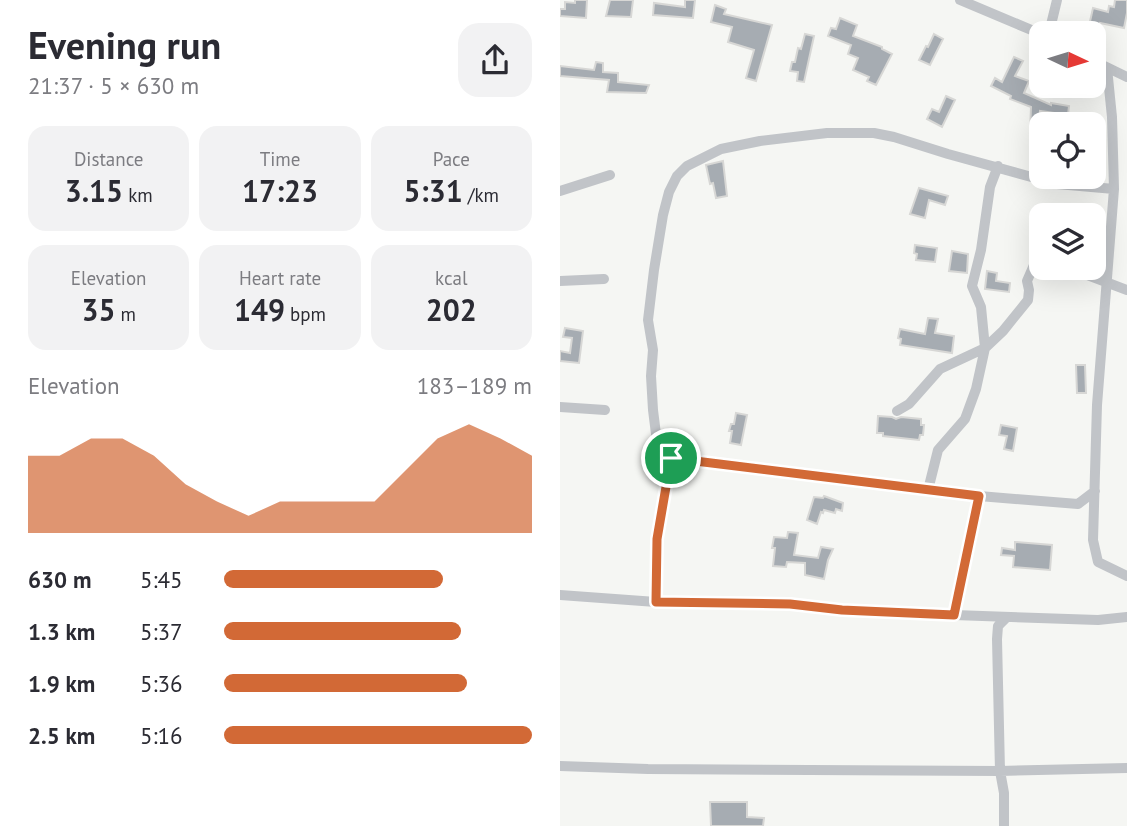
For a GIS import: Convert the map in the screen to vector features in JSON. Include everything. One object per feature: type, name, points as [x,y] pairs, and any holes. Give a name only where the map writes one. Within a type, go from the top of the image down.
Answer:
[{"type":"street","points":[[960,0],[1029,29]]},
{"type":"street","points":[[1052,21],[1057,0]]},
{"type":"street","points":[[1107,68],[1127,77]]},
{"type":"street","points":[[1107,68],[1112,117],[1114,189],[1097,405],[1093,540],[1098,562],[1127,576]]},
{"type":"street","points":[[1095,491],[1078,504],[979,496],[671,458],[657,442],[652,388],[653,350],[648,320],[654,270],[669,192],[677,176],[687,166],[721,149],[761,141],[827,134],[873,133],[1057,184],[1114,189]]},
{"type":"street","points":[[928,490],[938,450],[965,418],[976,389],[985,348],[981,307],[972,286],[981,250],[989,187],[998,166]]},
{"type":"street","points":[[560,191],[610,175]]},
{"type":"street","points":[[897,411],[909,404],[940,369],[985,348],[1003,331],[1028,300],[1029,275]]},
{"type":"street","points":[[560,281],[604,279]]},
{"type":"street","points":[[1101,280],[1127,290]]},
{"type":"street","points":[[560,407],[604,410]]},
{"type":"street","points":[[656,602],[657,539],[671,458]]},
{"type":"street","points":[[954,615],[979,496]]},
{"type":"street","points":[[560,596],[656,602],[790,604],[842,610],[1006,617],[1098,620],[1127,617]]},
{"type":"street","points":[[1004,826],[997,639],[998,626],[1006,617]]},
{"type":"street","points":[[560,766],[1000,771],[1127,768]]},
{"type":"building","points":[[575,0],[587,0],[586,18],[560,16],[560,9],[565,9],[565,2],[575,3]]},
{"type":"building","points":[[610,0],[633,0],[631,17],[606,16]]},
{"type":"building","points":[[685,0],[695,0],[693,18],[653,15],[654,3],[685,7]]},
{"type":"building","points":[[1115,0],[1127,0],[1124,28],[1106,24],[1106,21],[1090,21],[1093,8],[1108,12],[1109,6],[1114,7]]},
{"type":"building","points":[[715,5],[726,9],[724,14],[772,25],[756,81],[746,78],[754,50],[728,42],[732,27],[711,22]]},
{"type":"building","points":[[840,18],[857,25],[853,36],[882,47],[892,54],[876,85],[867,81],[869,77],[853,70],[858,58],[848,54],[851,45],[828,36],[831,28],[836,29]]},
{"type":"building","points":[[805,34],[814,36],[804,82],[797,81],[798,72],[790,71]]},
{"type":"building","points":[[934,34],[943,39],[930,65],[919,60]]},
{"type":"building","points":[[1014,57],[1023,61],[1015,76],[1029,81],[1024,93],[1029,98],[1051,105],[1069,106],[1068,112],[1031,112],[1031,107],[1010,99],[1011,96],[991,86],[995,78],[1002,82]]},
{"type":"building","points":[[596,62],[603,63],[603,72],[618,73],[618,82],[649,85],[646,93],[607,92],[609,80],[560,76],[560,66],[594,70]]},
{"type":"building","points":[[946,96],[955,100],[942,127],[927,119],[932,109],[939,112]]},
{"type":"building","points":[[723,161],[727,196],[716,198],[706,165]]},
{"type":"building","points":[[919,188],[948,196],[945,205],[929,200],[925,218],[910,214]]},
{"type":"building","points":[[915,245],[937,248],[935,262],[916,260]]},
{"type":"building","points":[[952,251],[968,254],[967,273],[949,271]]},
{"type":"building","points":[[987,271],[997,273],[996,281],[1010,283],[1009,292],[985,289]]},
{"type":"building","points":[[928,318],[938,319],[935,333],[954,336],[952,353],[900,345],[900,329],[925,334]]},
{"type":"building","points":[[565,328],[583,331],[579,363],[560,361],[560,351],[570,353],[572,338],[563,337]]},
{"type":"building","points":[[1076,365],[1085,365],[1086,393],[1077,393]]},
{"type":"building","points":[[736,413],[747,415],[741,445],[730,443],[732,431],[729,431],[731,424],[734,424]]},
{"type":"building","points":[[878,416],[921,419],[921,425],[924,425],[923,435],[920,435],[919,440],[883,436],[883,433],[877,433]]},
{"type":"building","points":[[1001,425],[1017,428],[1013,451],[1004,449],[1007,436],[999,435]]},
{"type":"building","points":[[824,496],[843,503],[842,511],[836,509],[835,513],[824,510],[817,524],[807,520],[814,497]]},
{"type":"building","points":[[788,532],[798,533],[794,555],[818,558],[821,547],[833,549],[824,579],[805,575],[805,563],[787,562],[786,567],[773,566],[774,537],[787,538]]},
{"type":"building","points":[[1015,542],[1052,545],[1050,570],[1013,567],[1014,556],[1001,555],[1002,548],[1015,550]]},
{"type":"building","points":[[710,802],[747,802],[747,817],[764,818],[763,826],[711,826]]},
{"type":"route","points":[[671,458],[979,496],[954,615],[842,610],[790,604],[656,602],[657,539],[671,458]]}]
